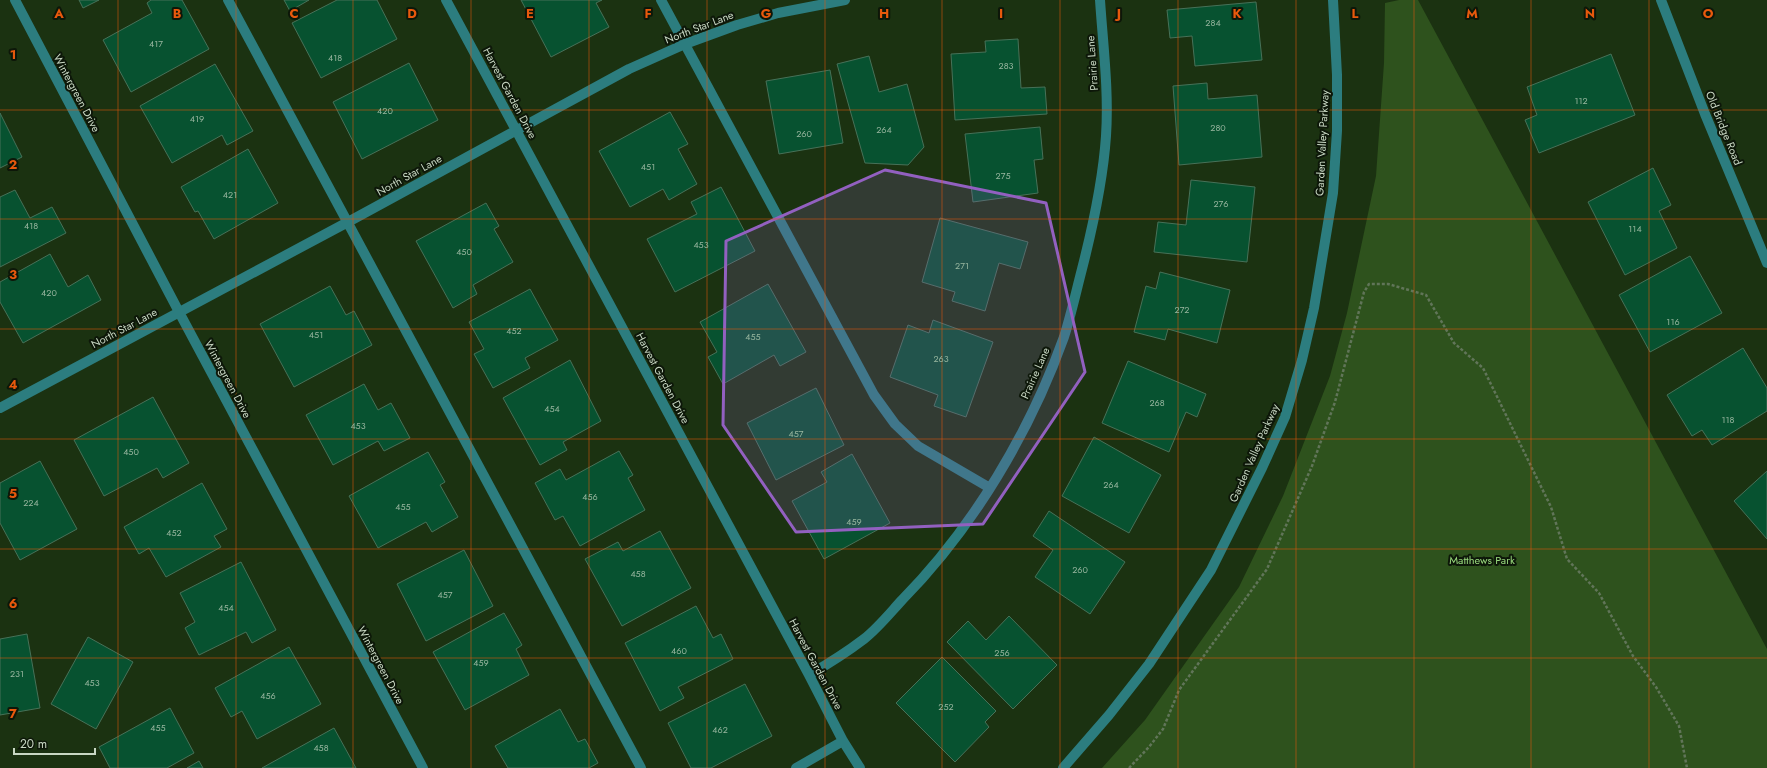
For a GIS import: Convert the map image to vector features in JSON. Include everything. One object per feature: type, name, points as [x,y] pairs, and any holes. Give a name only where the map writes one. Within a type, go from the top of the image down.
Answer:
[{"type":"street","name":"Wintergreen Drive","points":[[15,0],[179,312],[423,768]]},
{"type":"street","points":[[228,0],[641,768]]},
{"type":"street","name":"Harvest Garden Drive","points":[[446,0],[843,741],[860,768]]},
{"type":"street","points":[[661,0],[874,395],[895,424],[918,446],[990,488]]},
{"type":"street","name":"North Star Lane","points":[[0,408],[348,222],[629,69],[685,44],[737,24],[778,13],[845,0]]},
{"type":"street","name":"Prairie Lane","points":[[809,676],[866,637],[913,589],[954,542],[990,488],[1023,428],[1064,336],[1090,239],[1106,136],[1106,87],[1100,0]]},
{"type":"street","name":"Garden Valley Parkway","points":[[1064,768],[1110,715],[1149,664],[1211,570],[1262,468],[1285,417],[1302,360],[1314,308],[1333,193],[1337,131],[1337,75],[1333,0]]},
{"type":"street","name":"Old Bridge Road","points":[[1661,0],[1705,114],[1767,263]]},
{"type":"street","points":[[796,768],[843,741]]},
{"type":"path","points":[[1130,768],[1149,747],[1162,729],[1179,690],[1267,569],[1312,466],[1335,402],[1364,292],[1369,284],[1388,284],[1426,295],[1454,343],[1483,368],[1551,507],[1567,559],[1599,593],[1633,656],[1656,686],[1679,726],[1687,768]]},
{"type":"highlighted area","points":[[885,170],[1046,203],[1085,372],[983,524],[796,532],[723,425],[726,241]]},
{"type":"green space","name":"Matthews Park","points":[[1399,0],[1418,0],[1767,649],[1767,768],[1102,768],[1145,720],[1239,587],[1283,496],[1330,376],[1347,313],[1376,176],[1384,63],[1385,3]]},
{"type":"building","points":[[79,0],[99,0],[83,8]]},
{"type":"building","points":[[151,0],[182,0],[209,49],[131,92],[103,40],[152,13],[147,3]]},
{"type":"building","points":[[284,0],[309,0],[290,11]]},
{"type":"building","points":[[337,0],[377,0],[397,39],[321,78],[292,23]]},
{"type":"building","points":[[521,0],[602,0],[596,3],[609,27],[551,57]]},
{"type":"building","points":[[1256,2],[1262,60],[1195,66],[1192,36],[1170,38],[1167,10]]},
{"type":"building","points":[[1018,39],[1021,88],[1045,87],[1047,114],[955,120],[951,54],[986,52],[985,41]]},
{"type":"building","points":[[1611,54],[1635,115],[1539,153],[1525,120],[1537,115],[1527,87]]},
{"type":"building","points":[[869,56],[879,92],[907,84],[924,147],[908,165],[865,163],[837,64]]},
{"type":"building","points":[[409,63],[438,120],[362,159],[333,102]]},
{"type":"building","points":[[215,64],[253,131],[227,145],[222,135],[172,163],[140,106]]},
{"type":"building","points":[[830,70],[843,143],[779,154],[766,81]]},
{"type":"building","points":[[1207,83],[1208,99],[1257,95],[1262,157],[1179,165],[1173,86]]},
{"type":"building","points":[[670,112],[688,144],[678,149],[697,184],[669,200],[663,189],[630,207],[599,151]]},
{"type":"building","points":[[0,113],[22,157],[0,168]]},
{"type":"building","points":[[1040,127],[1043,159],[1034,160],[1038,193],[973,202],[965,134]]},
{"type":"building","points":[[248,149],[278,203],[214,239],[198,211],[195,212],[181,187]]},
{"type":"building","points":[[1653,168],[1671,205],[1659,211],[1677,248],[1625,275],[1588,202]]},
{"type":"building","points":[[1191,180],[1255,187],[1247,262],[1154,252],[1158,222],[1186,225]]},
{"type":"building","points":[[721,187],[755,251],[675,292],[647,239],[697,214],[691,202]]},
{"type":"building","points":[[15,190],[30,218],[52,207],[66,233],[0,267],[0,197]]},
{"type":"building","points":[[486,203],[499,226],[494,229],[513,262],[473,285],[477,294],[453,308],[416,241]]},
{"type":"building","points":[[940,218],[1028,242],[1020,269],[999,263],[985,311],[952,301],[955,292],[922,282]]},
{"type":"building","points":[[50,254],[68,287],[88,275],[101,300],[23,343],[0,302],[0,282]]},
{"type":"building","points":[[1690,256],[1722,313],[1650,352],[1619,295]]},
{"type":"building","points":[[1160,272],[1230,290],[1217,343],[1168,329],[1165,340],[1134,332],[1146,286],[1156,289]]},
{"type":"building","points":[[768,284],[806,352],[780,366],[774,355],[723,384],[708,357],[717,352],[700,322]]},
{"type":"building","points":[[330,286],[346,315],[354,311],[372,345],[294,387],[260,324]]},
{"type":"building","points":[[530,289],[558,340],[525,358],[530,368],[493,388],[474,354],[484,349],[469,322]]},
{"type":"building","points":[[933,320],[993,342],[966,417],[934,406],[938,395],[890,377],[908,325],[929,333]]},
{"type":"building","points":[[1743,348],[1767,388],[1767,411],[1712,445],[1702,430],[1692,436],[1667,395]]},
{"type":"building","points":[[570,360],[601,421],[563,442],[567,450],[540,465],[503,398]]},
{"type":"building","points":[[1128,361],[1206,394],[1197,417],[1186,412],[1169,452],[1102,423]]},
{"type":"building","points":[[364,384],[378,410],[391,403],[410,438],[384,451],[378,441],[333,465],[306,415]]},
{"type":"building","points":[[816,388],[844,445],[776,480],[747,423]]},
{"type":"building","points":[[153,397],[189,463],[163,478],[157,468],[104,496],[74,440]]},
{"type":"building","points":[[1094,437],[1161,475],[1129,533],[1062,496]]},
{"type":"building","points":[[619,451],[633,475],[628,478],[645,510],[580,546],[563,516],[555,520],[535,483],[560,469],[566,480]]},
{"type":"building","points":[[428,452],[445,482],[440,485],[458,517],[432,532],[426,522],[378,548],[349,496]]},
{"type":"building","points":[[852,454],[890,523],[824,559],[792,501],[827,482],[821,472]]},
{"type":"building","points":[[40,461],[77,529],[20,560],[0,523],[0,483]]},
{"type":"building","points":[[1767,471],[1767,539],[1734,501]]},
{"type":"building","points":[[202,483],[227,529],[214,536],[221,547],[166,577],[149,548],[139,554],[124,527]]},
{"type":"building","points":[[1049,511],[1125,562],[1090,614],[1035,577],[1053,550],[1033,536]]},
{"type":"building","points":[[660,531],[691,588],[622,626],[585,559],[618,542],[623,551]]},
{"type":"building","points":[[464,550],[493,606],[426,641],[397,584]]},
{"type":"building","points":[[241,562],[276,630],[252,643],[246,632],[199,655],[185,628],[195,622],[180,593]]},
{"type":"building","points":[[696,606],[713,638],[721,634],[733,659],[678,687],[684,698],[660,711],[625,643]]},
{"type":"building","points":[[504,613],[522,645],[516,649],[529,675],[465,710],[433,652]]},
{"type":"building","points":[[1009,616],[1057,665],[1013,709],[947,642],[968,621],[986,640]]},
{"type":"building","points":[[27,634],[40,708],[0,715],[0,639]]},
{"type":"building","points":[[88,637],[133,662],[96,729],[51,704]]},
{"type":"building","points":[[289,647],[321,704],[257,739],[242,711],[231,717],[215,688]]},
{"type":"building","points":[[942,657],[996,711],[985,722],[989,727],[955,762],[896,703]]},
{"type":"building","points":[[745,684],[772,736],[711,768],[691,768],[668,723]]},
{"type":"building","points":[[170,708],[194,753],[167,768],[110,768],[99,747]]},
{"type":"building","points":[[560,709],[578,742],[585,739],[598,763],[589,768],[508,768],[495,746]]},
{"type":"building","points":[[334,728],[356,768],[262,768]]},
{"type":"building","points":[[199,761],[203,768],[187,768]]}]
